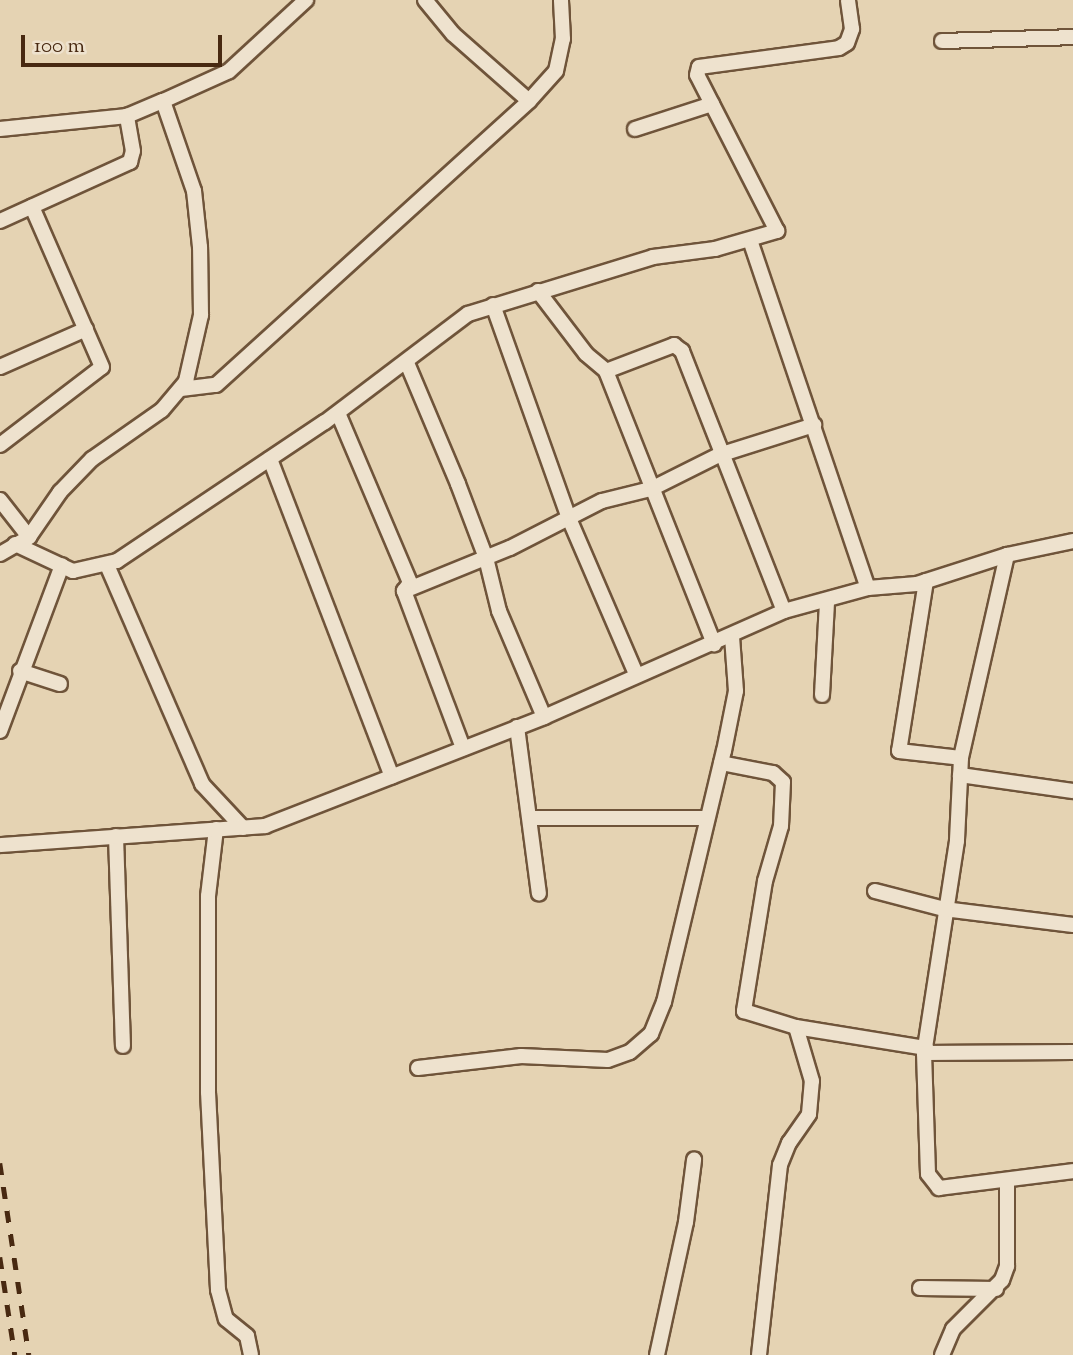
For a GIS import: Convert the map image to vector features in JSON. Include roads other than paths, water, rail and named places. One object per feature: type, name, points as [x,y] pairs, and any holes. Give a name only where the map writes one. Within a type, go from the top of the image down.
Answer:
[{"type":"street","points":[[0,129],[127,116],[163,101],[229,71],[306,0]]},
{"type":"street","points":[[425,0],[453,34],[529,102]]},
{"type":"street","points":[[181,389],[216,385],[529,102],[556,71],[564,38],[561,0]]},
{"type":"street","points":[[15,544],[73,571],[107,565],[338,414],[468,314],[653,257],[750,240],[777,231],[697,75],[699,67],[839,48],[847,43],[852,29],[848,0]]},
{"type":"street","points":[[942,41],[1073,37]]},
{"type":"street","points":[[0,554],[29,537],[60,492],[92,459],[162,410],[181,389],[201,316],[200,247],[194,191],[163,101]]},
{"type":"street","points":[[635,129],[712,104]]},
{"type":"street","points":[[0,220],[130,162],[133,151],[127,116]]},
{"type":"street","points":[[0,445],[102,367],[32,206]]},
{"type":"street","points":[[750,240],[867,588]]},
{"type":"street","points":[[538,291],[586,354],[606,371],[714,644]]},
{"type":"street","points":[[493,305],[568,516],[636,674]]},
{"type":"street","points":[[0,367],[86,329]]},
{"type":"street","points":[[606,371],[674,345],[682,351],[719,455],[784,611]]},
{"type":"street","points":[[407,363],[486,558],[499,611],[544,717]]},
{"type":"street","points":[[338,414],[410,583],[404,591]]},
{"type":"street","points":[[404,591],[486,558],[568,516],[651,489],[719,455],[814,425]]},
{"type":"street","points":[[270,460],[392,776]]},
{"type":"street","points":[[0,500],[29,537]]},
{"type":"street","points":[[0,845],[265,826],[544,717],[636,674],[733,636],[784,611],[827,602],[867,588],[926,581],[1007,555],[1073,541]]},
{"type":"street","points":[[1007,555],[961,758],[957,841],[944,909],[925,1050],[928,1174],[933,1185],[939,1188],[1073,1171]]},
{"type":"street","points":[[0,731],[20,671],[62,565]]},
{"type":"street","points":[[107,565],[202,784],[243,828]]},
{"type":"street","points":[[926,581],[899,751],[961,758]]},
{"type":"street","points":[[404,591],[463,748]]},
{"type":"street","points":[[822,695],[827,602]]},
{"type":"street","points":[[418,1068],[521,1056],[608,1060],[631,1052],[651,1034],[664,1002],[736,691],[733,636]]},
{"type":"street","points":[[20,671],[60,684]]},
{"type":"street","points":[[517,727],[539,894]]},
{"type":"street","points":[[721,763],[773,773],[783,782],[781,826],[765,881],[744,1011],[796,1027],[925,1050],[1073,1052]]},
{"type":"street","points":[[960,775],[1073,791]]},
{"type":"street","points":[[531,818],[707,818]]},
{"type":"street","points":[[216,830],[208,896],[208,1092],[218,1290],[226,1319],[247,1336],[251,1355]]},
{"type":"street","points":[[116,836],[123,1046]]},
{"type":"street","points":[[875,891],[944,909],[1073,925]]},
{"type":"street","points":[[759,1355],[780,1165],[809,1114],[812,1081],[796,1027]]},
{"type":"street","points":[[657,1355],[686,1222],[694,1160]]},
{"type":"street","points":[[942,1355],[953,1329],[996,1289],[1007,1266],[1007,1180]]},
{"type":"street","points":[[920,1288],[996,1289]]},
{"type":"railway","points":[[0,1163],[29,1355]]},
{"type":"railway","points":[[0,1257],[15,1355]]}]
